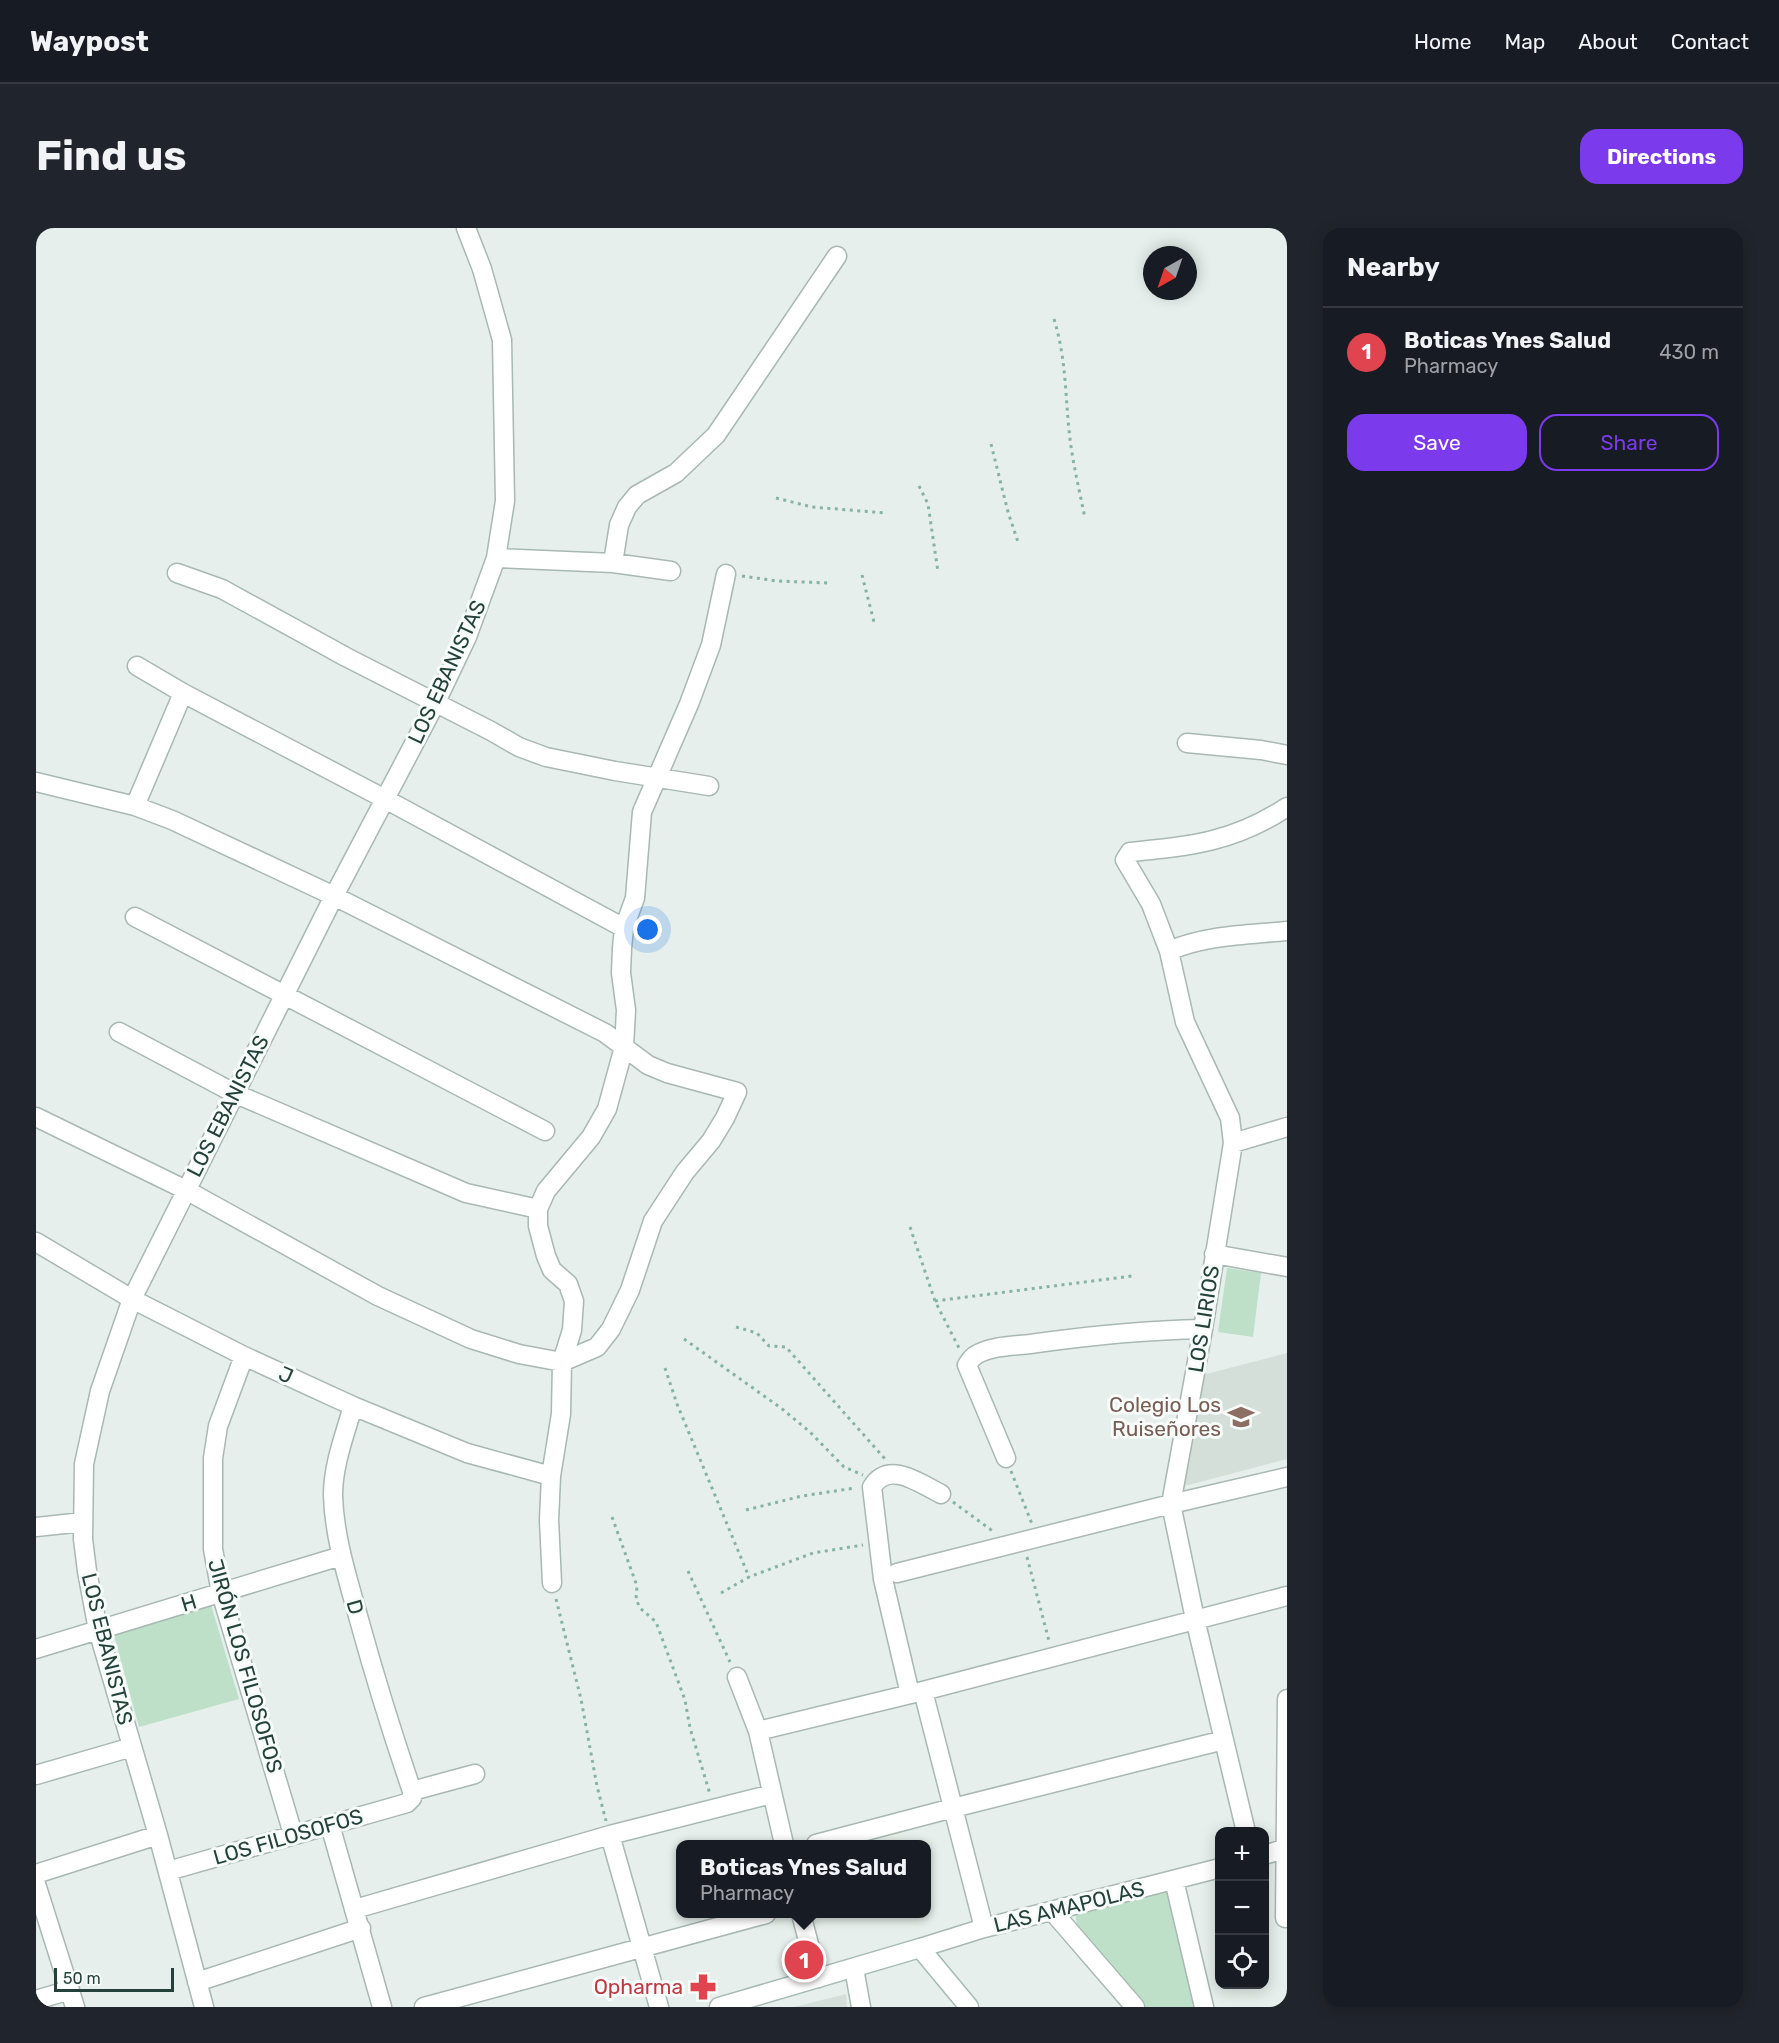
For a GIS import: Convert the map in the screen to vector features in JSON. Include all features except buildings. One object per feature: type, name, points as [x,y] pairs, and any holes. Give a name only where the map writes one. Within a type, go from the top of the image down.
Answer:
[{"type":"street","name":"LOS EBANISTAS","points":[[204,2007],[158,1835],[98,1630],[87,1571],[83,1522],[84,1464],[99,1391],[132,1299],[334,896],[436,702],[467,637],[496,558],[505,501],[502,340],[482,269],[466,228]]},
{"type":"street","points":[[613,563],[619,525],[627,507],[637,495],[676,473],[716,435],[837,256]]},
{"type":"street","points":[[496,558],[613,563],[671,571]]},
{"type":"street","points":[[177,573],[222,589],[519,747],[546,757],[709,786]]},
{"type":"street","points":[[552,1583],[549,1520],[551,1476],[561,1414],[562,1362],[572,1330],[574,1301],[568,1284],[552,1270],[546,1256],[538,1226],[538,1209],[546,1191],[591,1137],[607,1109],[624,1047],[626,1010],[621,973],[624,928],[635,898],[642,812],[689,704],[711,645],[726,574]]},
{"type":"street","points":[[136,666],[624,928]]},
{"type":"street","points":[[135,806],[183,693]]},
{"type":"street","points":[[1186,743],[1222,745],[1287,755]]},
{"type":"street","points":[[36,782],[135,806],[172,820],[334,896],[605,1034],[648,1065],[667,1073],[736,1092],[725,1118],[711,1141],[685,1172],[653,1221],[630,1290],[611,1329],[597,1347],[562,1362],[519,1354],[471,1340],[378,1296],[186,1190],[36,1117]]},
{"type":"street","name":"LOS LIRIOS","points":[[1245,1827],[1195,1619],[1171,1504],[1203,1329],[1233,1143],[1230,1118],[1185,1022],[1169,951],[1151,904],[1126,863],[1126,856],[1130,852],[1190,846],[1231,836],[1287,807]]},
{"type":"street","points":[[135,917],[545,1131]]},
{"type":"street","points":[[1169,951],[1188,943],[1207,939],[1287,931]]},
{"type":"street","points":[[119,1032],[234,1093],[466,1193],[538,1209]]},
{"type":"street","points":[[1233,1143],[1287,1127]]},
{"type":"street","name":"J","points":[[36,1242],[132,1299],[244,1356],[353,1406],[467,1453],[551,1476]]},
{"type":"street","points":[[1214,1254],[1287,1267]]},
{"type":"street","points":[[1006,1458],[967,1365],[977,1354],[994,1349],[1153,1330],[1203,1329]]},
{"type":"street","name":"JIRÓN LOS FILOSOFOS","points":[[244,1356],[218,1426],[213,1458],[213,1549],[221,1593],[293,1834]]},
{"type":"street","name":"D","points":[[353,1406],[336,1466],[333,1493],[341,1557],[410,1797]]},
{"type":"street","points":[[941,1494],[898,1473],[876,1480],[872,1487],[883,1579],[953,1808],[984,1929]]},
{"type":"street","points":[[897,1573],[1287,1477]]},
{"type":"street","points":[[36,1527],[83,1522]]},
{"type":"street","name":"H","points":[[36,1649],[341,1557]]},
{"type":"street","points":[[758,1731],[1287,1596]]},
{"type":"street","points":[[737,1677],[758,1731],[783,1840]]},
{"type":"street","points":[[1285,1918],[1287,1699]]},
{"type":"street","points":[[835,1840],[1224,1740]]},
{"type":"street","points":[[36,1775],[132,1747]]},
{"type":"street","name":"LOS FILOSOFOS","points":[[168,1871],[330,1825],[474,1774]]},
{"type":"street","points":[[356,1909],[610,1835],[772,1794]]},
{"type":"street","points":[[330,1825],[356,1909],[382,2007]]},
{"type":"street","points":[[36,1874],[158,1835]]},
{"type":"street","points":[[610,1835],[659,2007]]},
{"type":"street","points":[[1269,1853],[1286,1848]]},
{"type":"street","name":"LAS AMAPOLAS","points":[[719,2007],[984,1929],[1215,1869]]},
{"type":"street","points":[[1174,1880],[1204,2007]]},
{"type":"street","points":[[36,1884],[73,1999],[36,2000]]},
{"type":"street","points":[[1053,1912],[1135,2007]]},
{"type":"street","points":[[424,2007],[751,1918]]},
{"type":"street","points":[[802,1918],[818,1978]]},
{"type":"street","points":[[197,1982],[361,1928]]},
{"type":"street","points":[[920,1948],[969,2007]]},
{"type":"street","points":[[854,1968],[861,2007]]},
{"type":"path","points":[[1054,319],[1061,343],[1072,454],[1085,518]]},
{"type":"path","points":[[991,444],[1018,543]]},
{"type":"path","points":[[919,486],[928,504],[938,572]]},
{"type":"path","points":[[776,498],[812,507],[886,513]]},
{"type":"path","points":[[726,574],[777,581],[829,583]]},
{"type":"path","points":[[862,575],[874,622]]},
{"type":"path","points":[[910,1227],[935,1301],[967,1365]]},
{"type":"path","points":[[935,1301],[1132,1276]]},
{"type":"path","points":[[736,1326],[757,1333],[769,1347],[786,1347],[898,1473]]},
{"type":"path","points":[[684,1338],[781,1408],[810,1432],[844,1467]]},
{"type":"path","points":[[665,1368],[686,1426],[749,1577]]},
{"type":"path","points":[[1006,1458],[1053,1657]]},
{"type":"path","points":[[746,1510],[846,1488]]},
{"type":"path","points":[[941,1494],[1024,1542]]},
{"type":"path","points":[[612,1517],[638,1586],[636,1599],[640,1608],[656,1622],[677,1679],[714,1809]]},
{"type":"path","points":[[721,1593],[749,1577],[813,1554],[879,1542]]},
{"type":"path","points":[[688,1571],[737,1677]]},
{"type":"path","points":[[552,1583],[610,1835]]},
{"type":"shaded area","name":"Colegio Los Ruiseñores","points":[[1287,1353],[1287,1459],[1181,1487],[1202,1375]]},
{"type":"shaded area","points":[[846,1994],[847,2007],[794,2007]]},
{"type":"green space","points":[[1227,1268],[1261,1273],[1253,1337],[1218,1332]]},
{"type":"green space","points":[[209,1598],[239,1699],[139,1727],[112,1628]]},
{"type":"green space","points":[[1157,1890],[1172,1895],[1198,2007],[1143,2007],[1077,1926],[1075,1911]]},
{"type":"place","name":"Colegio Los Ruiseñores","points":[[1241,1417]]},
{"type":"place","name":"Boticas Ynes Salud","points":[[804,1960]]},
{"type":"place","name":"Opharma","points":[[703,1987]]}]
